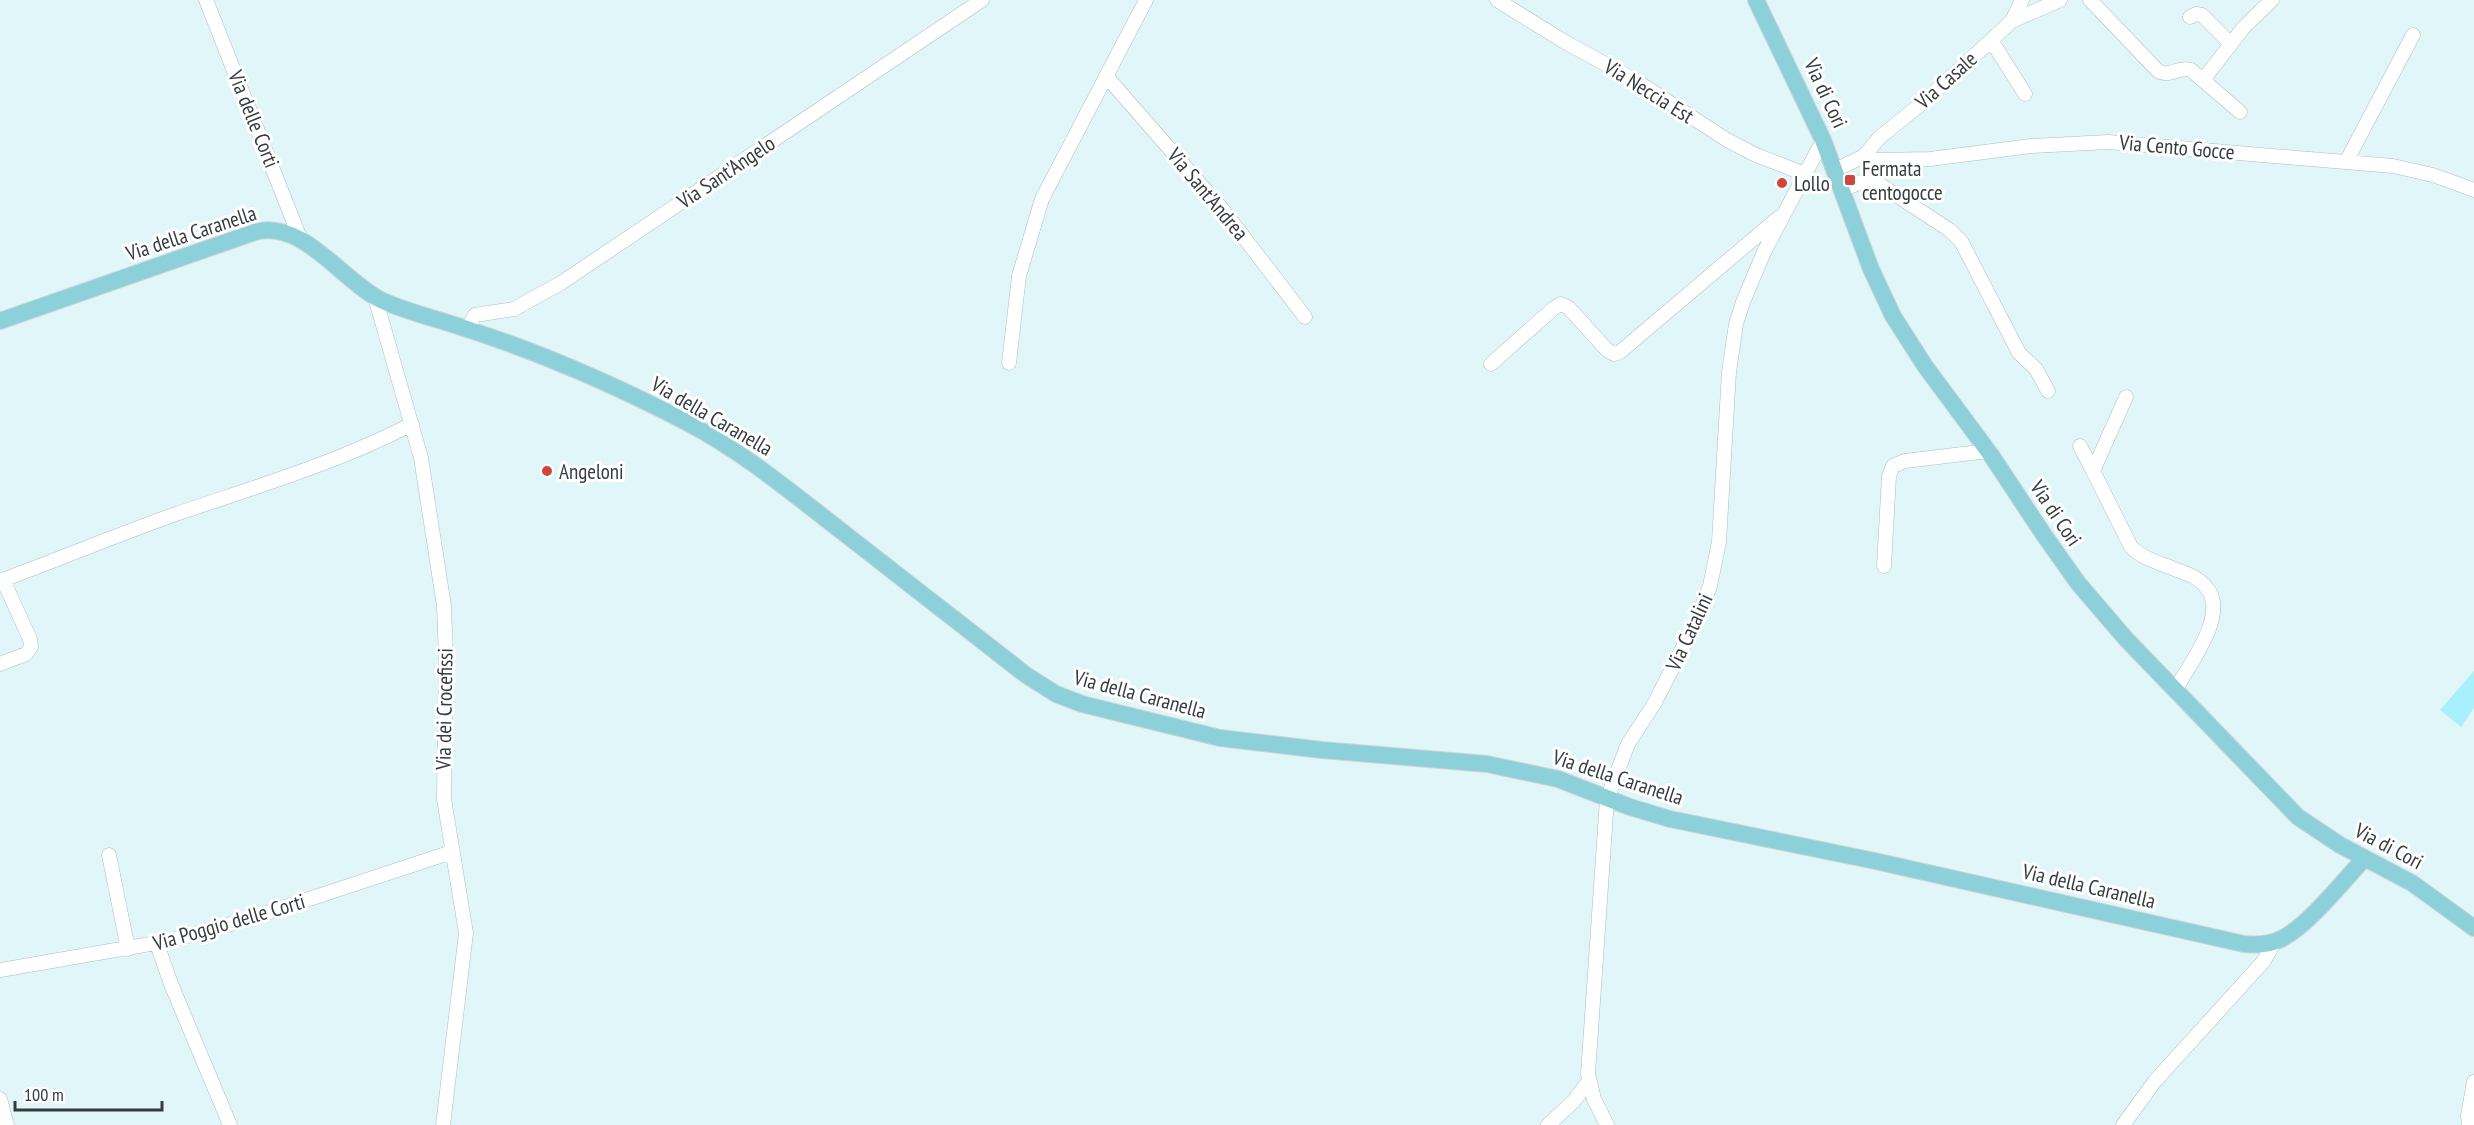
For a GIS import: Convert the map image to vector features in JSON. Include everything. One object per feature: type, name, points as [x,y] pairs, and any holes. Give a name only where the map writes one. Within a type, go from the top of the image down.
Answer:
[{"type":"main road","name":"Via di Cori","points":[[1756,0],[1823,140],[1874,276],[1893,316],[1925,366],[1988,451],[2047,540],[2085,591],[2175,690],[2298,817],[2364,859],[2412,884],[2474,928]]},
{"type":"main road","name":"Via della Caranella","points":[[0,321],[255,232],[271,230],[300,238],[363,290],[375,297],[399,308],[468,329],[599,379],[723,443],[784,487],[1026,675],[1067,699],[1117,714],[1230,740],[1505,767],[1558,779],[1606,799],[1670,819],[1883,863],[2236,942],[2256,944],[2275,942]]},
{"type":"main road","points":[[2275,942],[2297,928],[2364,859]]},
{"type":"street","name":"Via delle Corti","points":[[206,0],[300,238]]},
{"type":"street","name":"Via Sant'Angelo","points":[[468,329],[475,315],[510,310],[561,283],[982,0]]},
{"type":"street","points":[[1009,363],[1019,276],[1036,216],[1055,171],[1146,0]]},
{"type":"street","name":"Via Neccia Est","points":[[1497,0],[1564,42],[1632,79],[1728,140],[1756,155],[1805,174]]},
{"type":"street","name":"Via Casale","points":[[1870,158],[1875,142],[2012,21],[2022,0]]},
{"type":"street","points":[[2012,21],[2060,0]]},
{"type":"street","points":[[2090,0],[2157,71],[2167,74],[2188,68],[2240,112]]},
{"type":"street","points":[[2202,80],[2230,44],[2272,0]]},
{"type":"street","points":[[2190,17],[2198,13],[2202,15],[2230,44]]},
{"type":"street","points":[[2346,162],[2413,35]]},
{"type":"street","points":[[1991,40],[2025,94]]},
{"type":"street","name":"Via Sant'Andrea","points":[[1106,76],[1223,210],[1305,317]]},
{"type":"street","name":"Via Catalini","points":[[1607,1125],[1588,1082],[1588,1042],[1606,799],[1628,744],[1647,717],[1681,651],[1698,617],[1712,579],[1719,532],[1728,378],[1735,331],[1746,294],[1823,140]]},
{"type":"street","name":"Via Cento Gocce","points":[[1870,158],[1943,158],[2031,146],[2108,142],[2410,169],[2474,190]]},
{"type":"street","points":[[1835,170],[1870,158],[1870,178]]},
{"type":"street","points":[[1842,190],[1870,178]]},
{"type":"street","points":[[1870,178],[1948,229],[1961,241],[2019,353],[2036,369],[2048,391]]},
{"type":"street","points":[[1491,364],[1561,304],[1569,308],[1607,350],[1614,354],[1620,352],[1785,213]]},
{"type":"street","name":"Via dei Crocefissi","points":[[375,297],[412,424],[428,498],[444,606],[446,655],[443,785],[466,940],[443,1125]]},
{"type":"street","points":[[2093,471],[2126,397]]},
{"type":"street","points":[[0,664],[28,652],[32,645],[1,581],[148,525],[264,486],[384,438],[412,424]]},
{"type":"street","points":[[2080,446],[2125,538],[2134,550],[2146,558],[2194,577],[2206,586],[2211,595],[2214,610],[2212,623],[2175,690]]},
{"type":"street","points":[[1884,566],[1888,477],[1893,466],[1905,462],[1988,451]]},
{"type":"street","name":"Via Poggio delle Corti","points":[[0,970],[157,944],[232,924],[452,852]]},
{"type":"street","points":[[109,855],[128,949]]},
{"type":"street","points":[[2123,1125],[2156,1081],[2263,962],[2275,942]]},
{"type":"street","points":[[157,944],[171,984],[230,1125]]},
{"type":"street","points":[[1548,1125],[1574,1101],[1588,1082]]},
{"type":"street","points":[[2469,1125],[2474,1082]]},
{"type":"street","points":[[0,1099],[7,1125]]},
{"type":"shaded area","points":[[2474,671],[2474,708],[2461,727],[2440,710]]},
{"type":"place","name":"Fermata centogocce","points":[[1850,180]]},
{"type":"place","name":"Lollo","points":[[1782,183]]},
{"type":"place","name":"Angeloni","points":[[547,471]]}]
